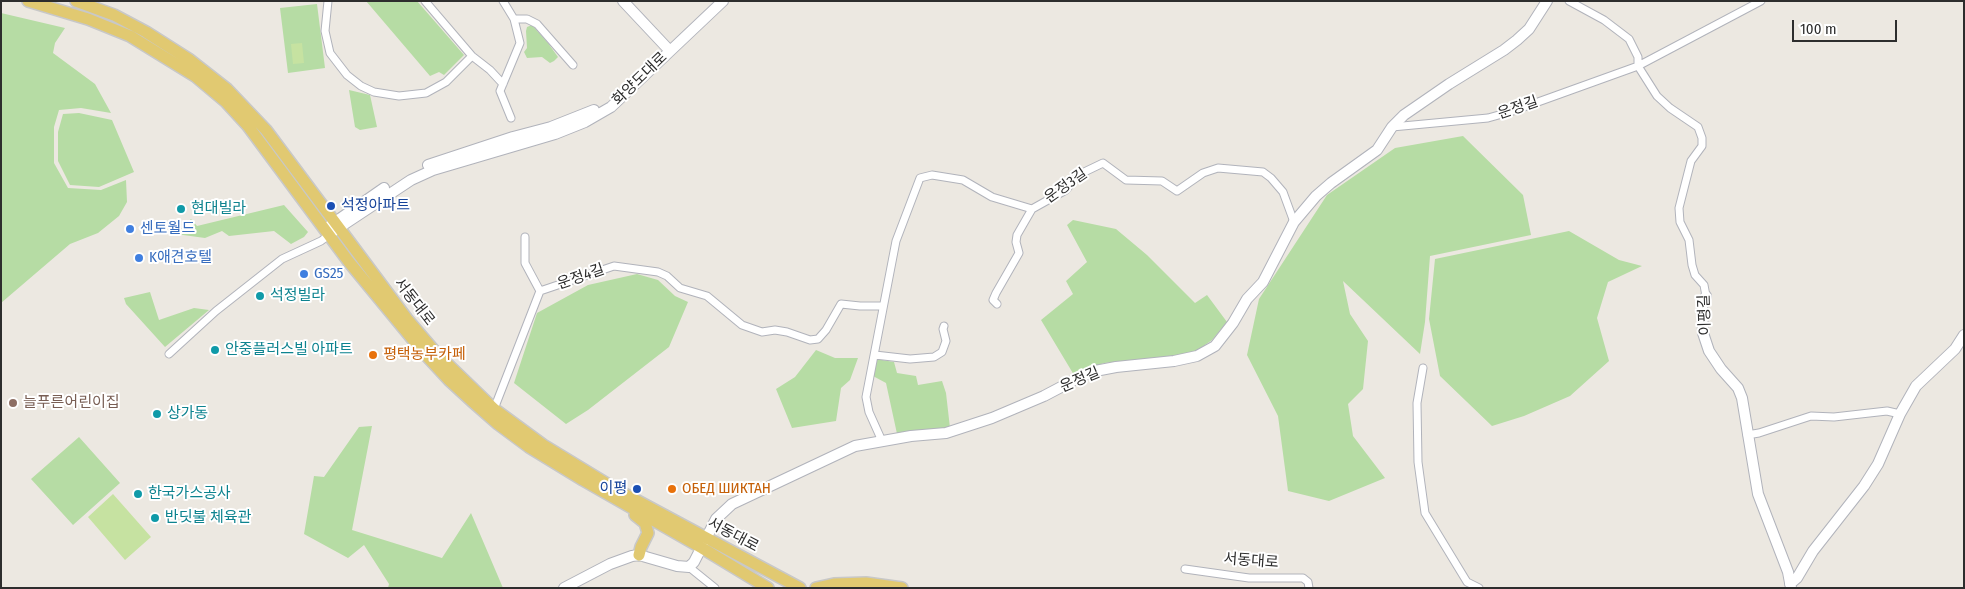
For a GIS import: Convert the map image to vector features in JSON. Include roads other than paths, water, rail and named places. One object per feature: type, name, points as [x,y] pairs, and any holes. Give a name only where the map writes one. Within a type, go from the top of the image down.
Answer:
[{"type":"main road","name":"서동대로","points":[[28,1],[88,19],[130,36],[195,76],[226,102],[248,126],[443,361],[494,409],[525,434],[704,543],[768,588]]},
{"type":"main road","name":"서동대로","points":[[76,1],[114,15],[146,32],[190,60],[228,89],[266,130],[332,229],[424,353],[449,380],[498,424],[529,447],[632,509],[800,588]]},
{"type":"main road","points":[[632,509],[635,515],[644,523],[648,533],[641,547],[640,555]]},
{"type":"main road","points":[[816,588],[834,584],[866,582],[902,588]]},
{"type":"street","points":[[328,1],[325,31],[330,53],[347,75],[361,86],[374,92],[399,96],[426,93],[446,82],[472,56]]},
{"type":"street","points":[[425,1],[472,56],[490,70],[503,84]]},
{"type":"street","points":[[503,1],[514,20],[520,44],[500,91],[511,118]]},
{"type":"street","points":[[623,1],[671,47]]},
{"type":"street","points":[[632,1],[671,47]]},
{"type":"street","name":"화양도대로","points":[[671,47],[716,1]]},
{"type":"street","name":"화양도대로","points":[[332,229],[411,180],[594,110],[608,102],[723,1]]},
{"type":"street","name":"운정길","points":[[689,567],[694,562],[716,519],[732,504],[855,446],[882,440],[946,433],[992,418],[1095,371],[1174,361],[1197,356],[1215,346],[1233,323],[1247,299],[1263,282],[1294,222],[1323,190],[1377,150],[1392,127],[1404,115],[1504,50],[1529,29],[1547,1]]},
{"type":"street","name":"이평길","points":[[1569,1],[1604,20],[1628,39],[1638,56],[1638,66],[1657,96],[1670,108],[1698,127],[1702,138],[1702,146],[1691,161],[1679,208],[1680,222],[1689,240],[1695,275],[1704,285],[1706,296],[1702,307],[1703,333],[1710,351],[1721,369],[1738,388],[1742,398],[1758,494],[1788,572],[1790,586]]},
{"type":"street","points":[[1638,66],[1761,1]]},
{"type":"street","points":[[514,20],[527,18],[537,24],[573,65]]},
{"type":"street","name":"운정길","points":[[1392,127],[1488,118],[1638,66]]},
{"type":"street","name":"운정3길","points":[[997,304],[994,300],[996,293],[1019,254],[1016,242],[1017,235],[1032,209],[1066,190],[1078,175],[1103,163],[1126,180],[1162,181],[1177,191],[1203,173],[1218,168],[1263,172],[1283,192],[1294,222]]},
{"type":"street","name":"운정3길","points":[[882,440],[869,412],[866,397],[896,241],[920,178],[932,175],[963,180],[992,197],[1032,209]]},
{"type":"street","points":[[169,354],[216,311],[282,259],[321,241],[332,229]]},
{"type":"street","points":[[525,237],[525,262],[540,291]]},
{"type":"street","name":"운정4길","points":[[494,409],[540,291],[614,266],[658,272],[667,276],[680,288],[707,296],[742,325],[762,332],[775,330],[810,340],[818,339],[826,330],[841,304],[882,306]]},
{"type":"street","points":[[874,355],[910,359],[934,357],[942,352],[946,341],[944,326]]},
{"type":"street","name":"이평길","points":[[1790,586],[1828,530],[1864,486],[1878,464],[1900,414],[1916,386],[1954,349],[1964,336]]},
{"type":"street","points":[[1423,368],[1417,403],[1418,462],[1425,513],[1465,585],[1479,588]]},
{"type":"street","points":[[1747,435],[1759,434],[1811,416],[1834,416],[1887,411],[1900,414]]},
{"type":"street","points":[[564,588],[623,558],[640,555],[677,566],[689,567],[714,588]]},
{"type":"street","name":"서동대로","points":[[1185,569],[1249,578],[1303,578],[1308,582],[1309,588]]},
{"type":"place","name":"석정아파트","points":[[331,206]]},
{"type":"place","name":"현대빌라","points":[[181,209]]},
{"type":"place","name":"센토월드","points":[[130,229]]},
{"type":"place","name":"K애견호텔","points":[[139,258]]},
{"type":"place","name":"GS25","points":[[304,274]]},
{"type":"place","name":"석정빌라","points":[[260,296]]},
{"type":"place","name":"안중플러스빌 아파트","points":[[215,350]]},
{"type":"place","name":"평택농부카페","points":[[373,355]]},
{"type":"place","name":"늘푸른어린이집","points":[[13,403]]},
{"type":"place","name":"상가동","points":[[157,414]]},
{"type":"place","name":"이평","points":[[637,489]]},
{"type":"place","name":"ОБЕД ШИКТАН","points":[[672,489]]},
{"type":"place","name":"한국가스공사","points":[[138,494]]},
{"type":"place","name":"반딧불 체육관","points":[[155,518]]}]
